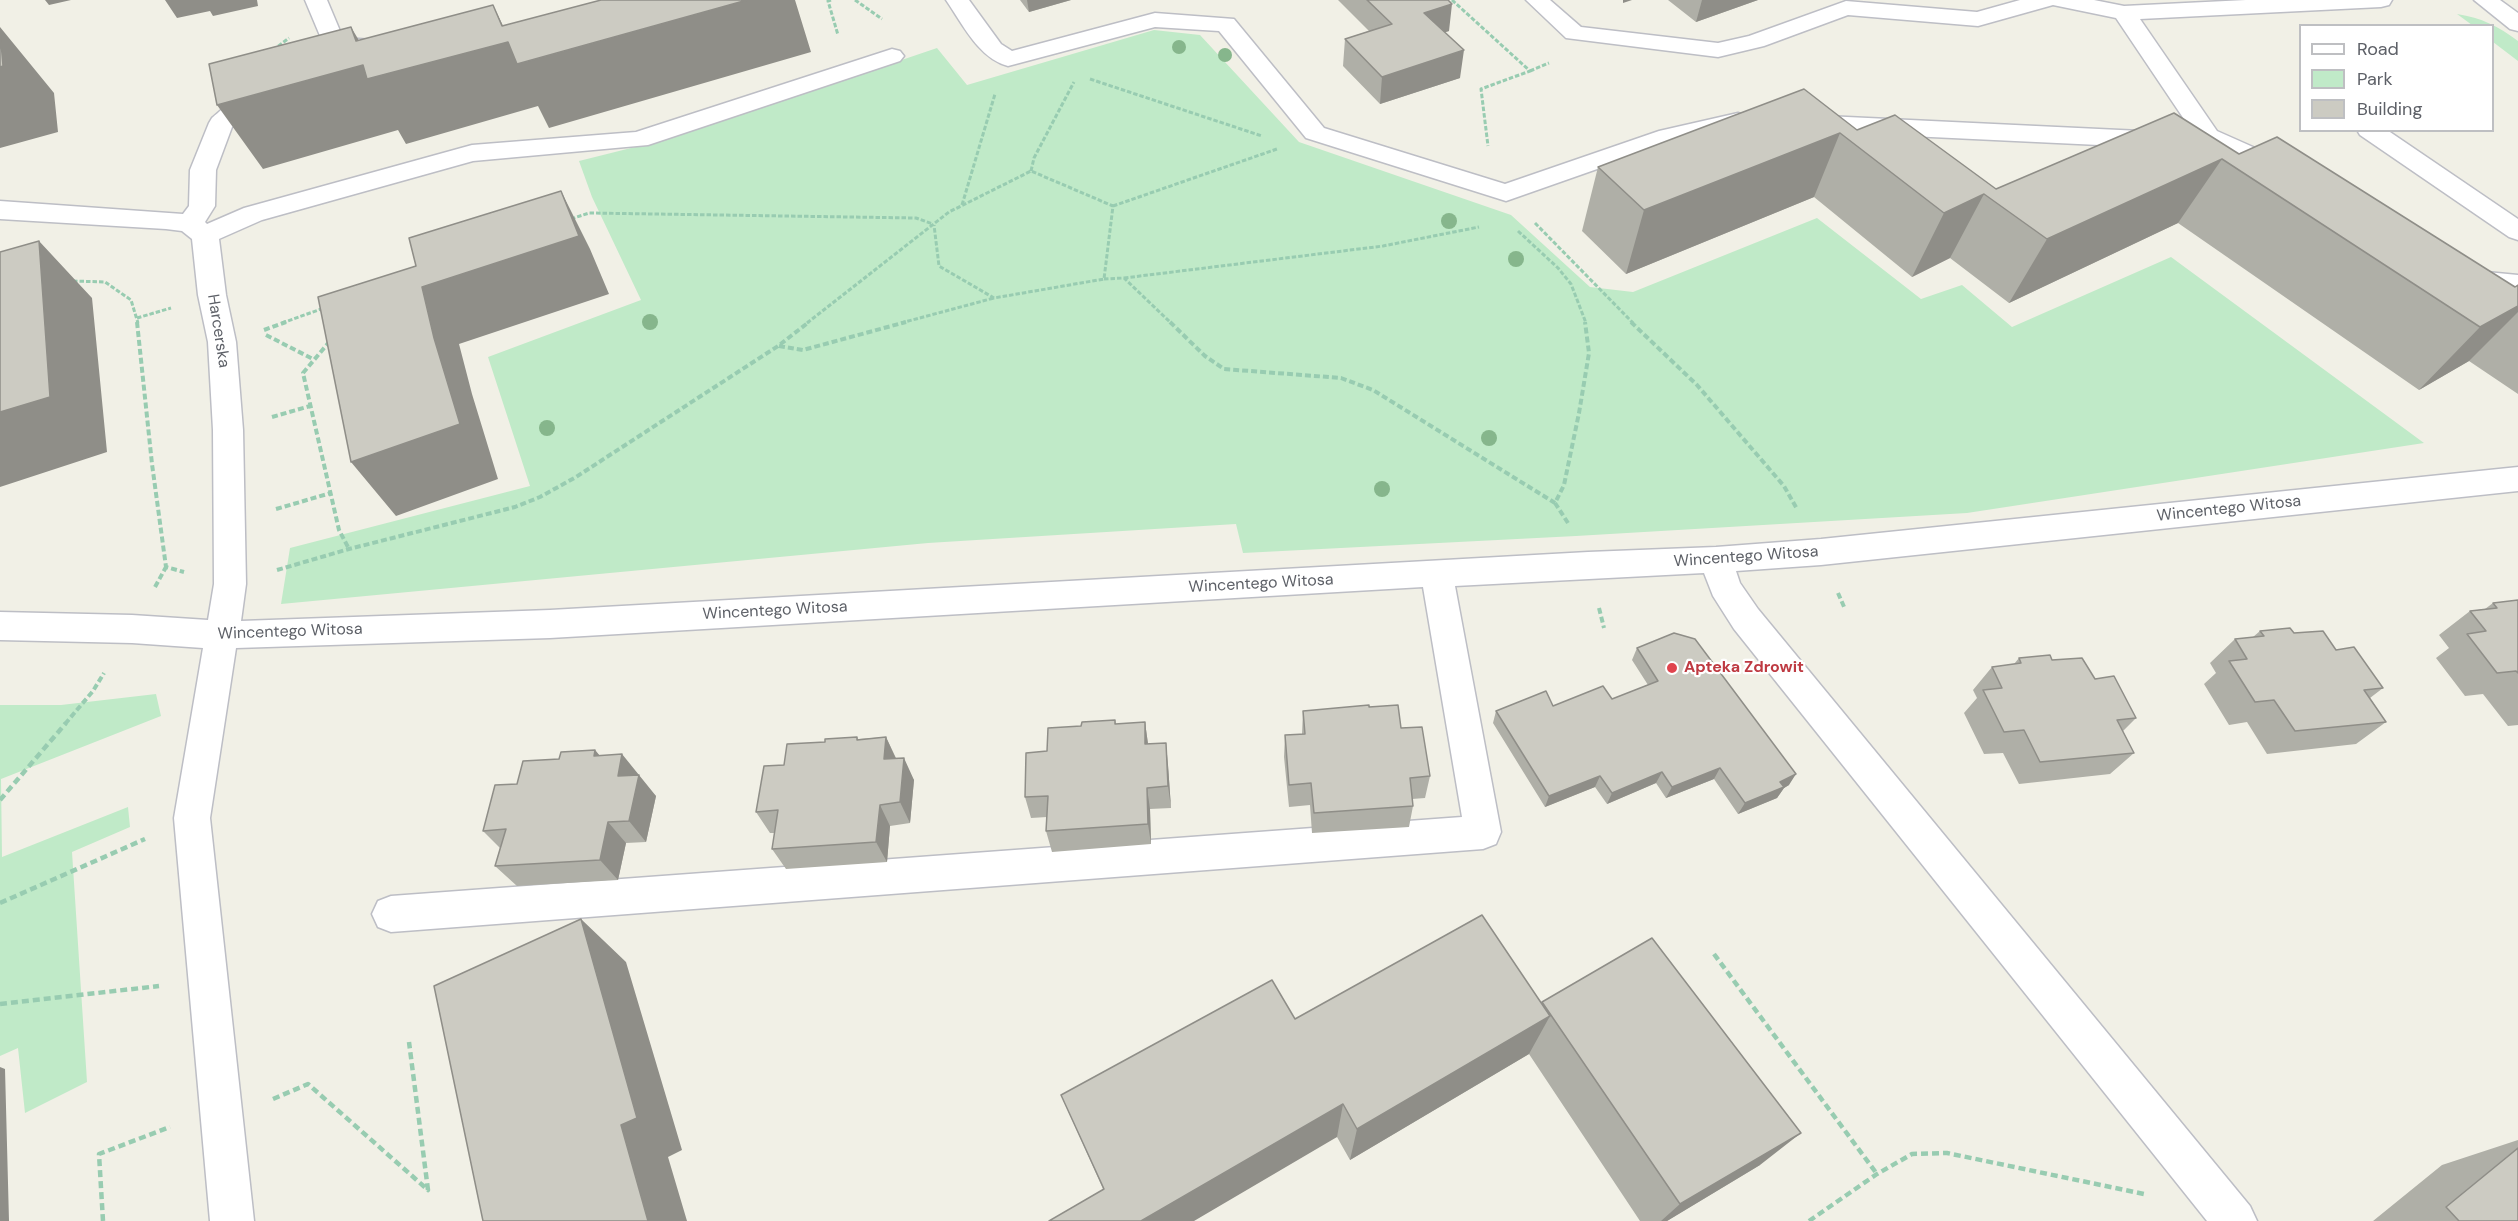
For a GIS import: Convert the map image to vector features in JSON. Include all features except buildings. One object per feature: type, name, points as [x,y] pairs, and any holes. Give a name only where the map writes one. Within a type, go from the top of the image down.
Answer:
[{"type":"street","points":[[316,0],[334,45],[390,44]]},
{"type":"street","points":[[957,0],[993,49],[1008,59],[1155,20],[1226,24],[1315,133],[1506,193],[1668,136],[1744,120],[2172,140],[2208,136]]},
{"type":"street","points":[[1537,0],[1574,33],[1718,50],[1756,41],[1846,8],[1978,19],[2044,0]]},
{"type":"street","points":[[2060,0],[2124,13],[2381,0]]},
{"type":"street","points":[[2485,0],[2518,24]]},
{"type":"street","points":[[2124,13],[2208,136],[2244,153],[2305,189]]},
{"type":"street","points":[[0,210],[166,220],[198,229],[472,153],[639,140],[891,57]]},
{"type":"street","points":[[198,229],[202,206],[203,170],[221,123],[282,75]]},
{"type":"street","points":[[2372,132],[2518,231]]},
{"type":"street","name":"Harcerska","points":[[198,229],[222,342],[228,430],[230,584],[192,818],[232,1221]]},
{"type":"street","points":[[2446,272],[2473,281],[2518,284]]},
{"type":"street","name":"Wincentego Witosa","points":[[0,626],[132,629],[223,635],[585,622],[1588,565],[1716,560],[1821,552],[2518,479]]},
{"type":"street","points":[[1716,560],[1725,587],[1746,619],[2235,1221]]},
{"type":"street","points":[[391,914],[1483,832],[1437,574]]},
{"type":"path","points":[[1452,0],[1530,71],[1481,88],[1489,153],[1510,175],[1506,193],[1654,345],[1697,385],[1784,486],[1821,552],[1845,609]]},
{"type":"path","points":[[1053,47],[1078,75],[1266,138]]},
{"type":"path","points":[[962,206],[990,108],[1008,59]]},
{"type":"path","points":[[1031,171],[1034,158],[1078,75]]},
{"type":"path","points":[[1031,171],[1113,206],[1277,149]]},
{"type":"path","points":[[293,565],[515,507],[540,497],[654,428],[778,345],[948,212],[1031,171]]},
{"type":"path","points":[[1104,279],[1113,206]]},
{"type":"path","points":[[568,220],[589,213],[916,218],[934,225]]},
{"type":"path","points":[[934,225],[939,266],[994,298]]},
{"type":"path","points":[[778,345],[803,350],[994,298],[1104,279],[1383,246],[1482,227]]},
{"type":"path","points":[[1515,228],[1558,268],[1571,284],[1586,324],[1589,353],[1579,413],[1564,485],[1555,503]]},
{"type":"path","points":[[1124,278],[1205,357],[1224,369],[1341,378],[1357,382],[1555,503],[1582,546],[1604,628]]},
{"type":"path","points":[[70,280],[105,282],[131,300],[136,318],[166,567],[230,584]]},
{"type":"path","points":[[136,318],[178,305]]},
{"type":"path","points":[[313,359],[260,332],[325,308]]},
{"type":"path","points":[[335,335],[303,373],[339,530],[349,549]]},
{"type":"path","points":[[230,523],[331,493]]},
{"type":"path","points":[[0,800],[93,691]]},
{"type":"path","points":[[0,903],[192,818]]},
{"type":"path","points":[[1714,954],[1877,1174]]},
{"type":"path","points":[[0,1004],[208,980]]},
{"type":"path","points":[[267,1101],[308,1084],[428,1190],[409,1042]]},
{"type":"path","points":[[103,1221],[99,1154],[221,1109]]},
{"type":"path","points":[[1809,1221],[1877,1174],[1912,1154],[1947,1153],[2137,1193]]},
{"type":"green space","points":[[2457,14],[2491,24],[2471,24]]},
{"type":"green space","points":[[2494,26],[2518,41],[2518,61],[2494,43]]},
{"type":"green space","points":[[1154,30],[1200,35],[1299,142],[1511,215],[1590,287],[1633,292],[1817,218],[1921,299],[1962,285],[2012,327],[2171,257],[2424,443],[1967,513],[1243,553],[1236,524],[928,543],[281,604],[290,548],[530,486],[488,357],[641,300],[592,197],[579,161],[675,137],[937,48],[967,85]]},
{"type":"green space","points":[[156,694],[161,716],[1,779],[2,857],[128,807],[130,827],[72,852],[87,1082],[25,1113],[18,1048],[0,1056],[0,705],[61,705]]},
{"type":"place","name":"Apteka Zdrowit","points":[[1672,668]]}]
